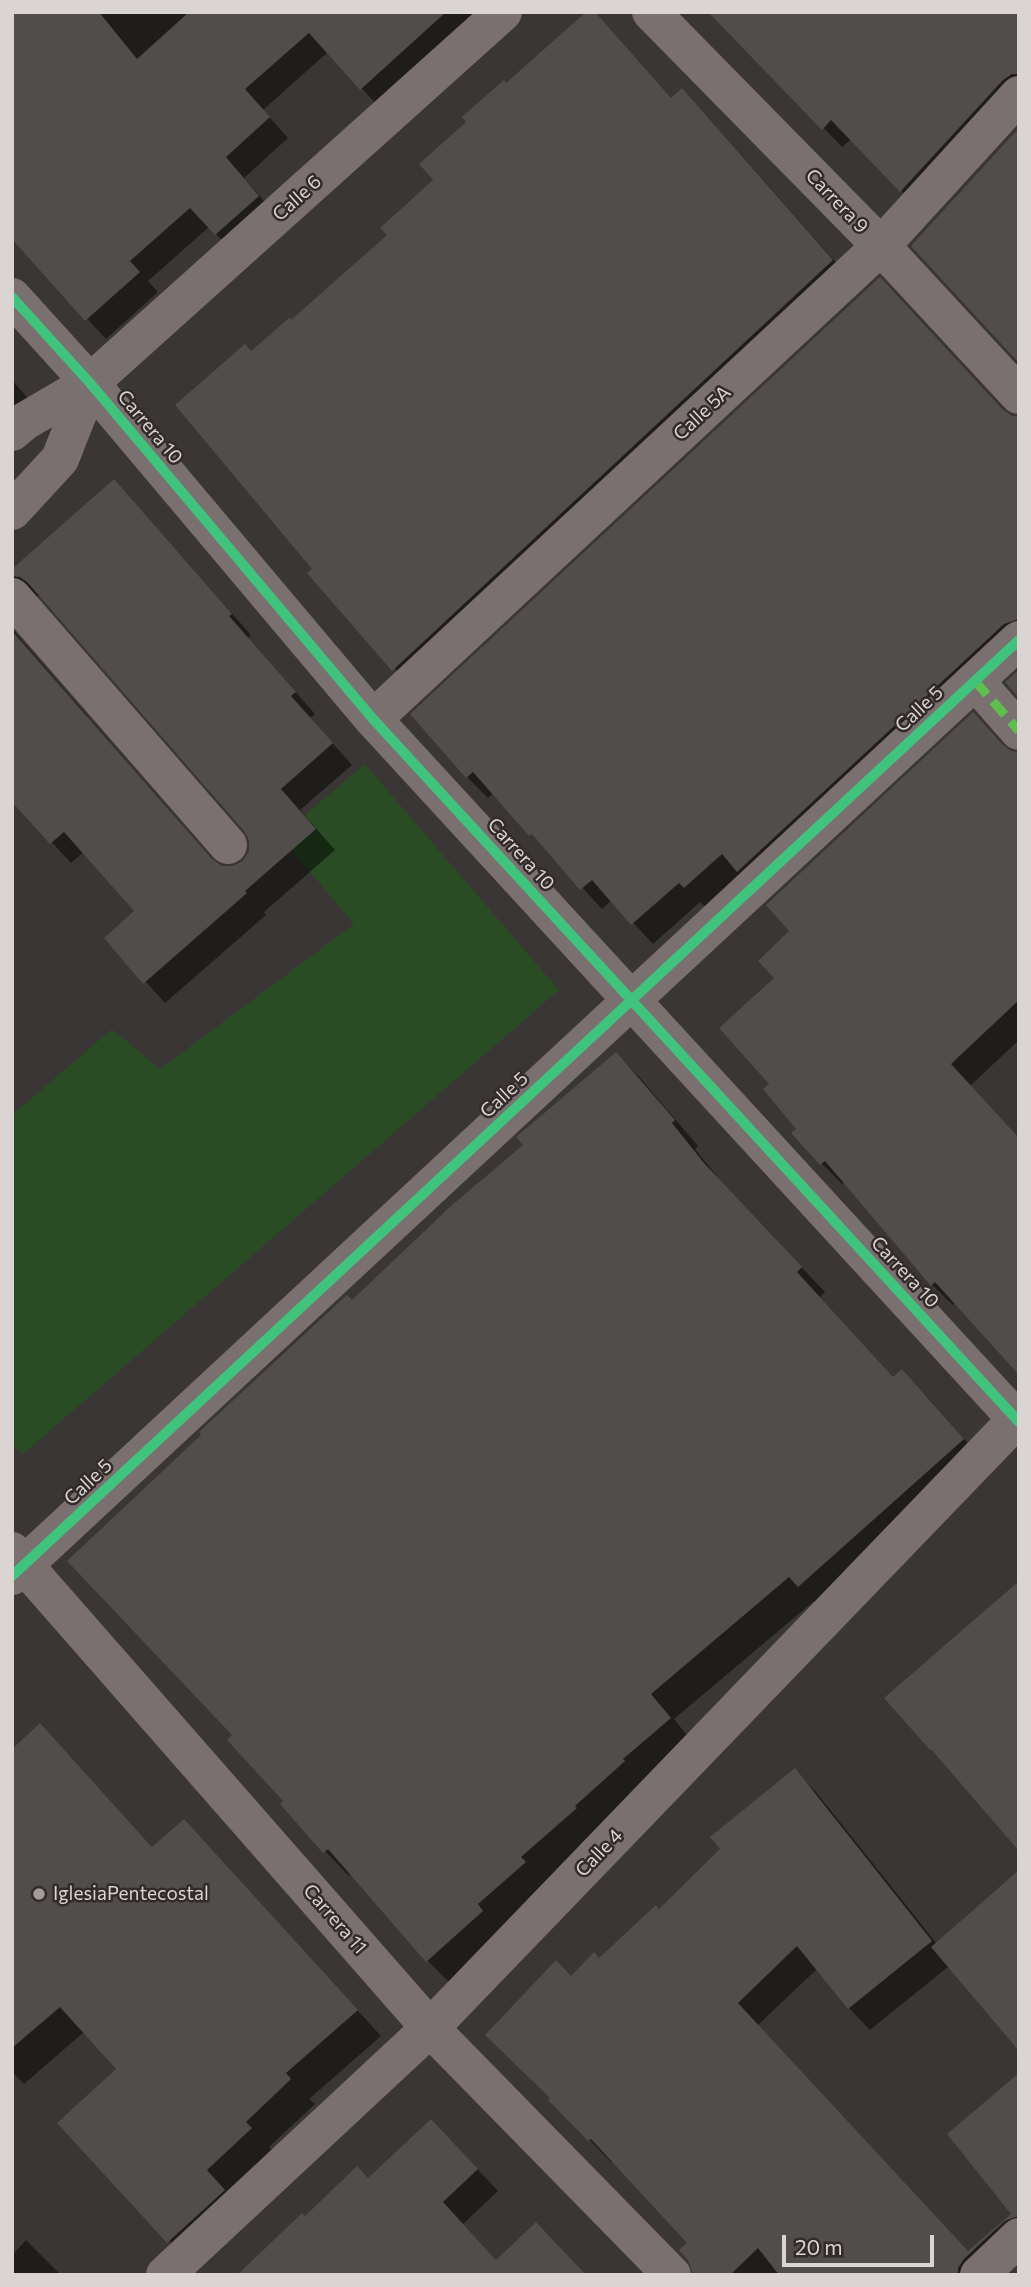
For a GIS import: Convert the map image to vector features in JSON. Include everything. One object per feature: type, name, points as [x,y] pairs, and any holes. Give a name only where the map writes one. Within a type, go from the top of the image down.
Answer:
[{"type":"street","name":"Calle 6","points":[[12,432],[25,421],[90,383],[503,12]]},
{"type":"street","name":"Carrera 9","points":[[651,12],[881,246],[1019,395]]},
{"type":"street","name":"Calle 5A","points":[[373,719],[881,246],[1019,95]]},
{"type":"street","name":"Carrera 10","points":[[12,297],[90,383],[373,719],[1018,1420]]},
{"type":"street","name":"Calle 6","points":[[12,511],[60,458],[90,383]]},
{"type":"street","points":[[12,597],[228,845]]},
{"type":"street","name":"Calle 5","points":[[16,1564],[1019,640]]},
{"type":"street","points":[[975,681],[1019,732]]},
{"type":"street","name":"Calle 4","points":[[165,2275],[430,2028],[1018,1420]]},
{"type":"street","name":"Carrera 11","points":[[16,1564],[430,2028],[672,2275]]},
{"type":"street","points":[[979,2275],[1019,2237]]},
{"type":"green space","points":[[365,764],[559,990],[22,1455],[12,1443],[12,1115],[112,1029],[160,1069],[354,924],[280,836]]},
{"type":"building","points":[[12,12],[99,12],[137,59],[189,12],[446,12],[360,90],[309,33],[245,89],[270,117],[226,157],[259,196],[215,235],[190,208],[130,261],[140,272],[85,321],[12,239]]},
{"type":"building","points":[[586,12],[595,12],[671,98],[682,88],[833,260],[392,671],[307,573],[312,569],[175,405],[245,344],[251,351],[290,317],[291,320],[387,235],[380,228],[433,180],[419,164],[466,122],[462,117],[504,80],[506,83]]},
{"type":"building","points":[[708,12],[1019,12],[1019,74],[1012,74],[1003,80],[900,192],[831,120],[822,130]]},
{"type":"building","points":[[1019,128],[1019,363],[911,246]]},
{"type":"building","points":[[880,277],[1003,410],[1012,416],[1019,416],[1019,619],[1004,624],[737,872],[722,854],[684,888],[679,883],[631,925],[592,880],[580,890],[473,772],[466,778],[410,714]]},
{"type":"building","points":[[114,479],[232,614],[229,616],[296,692],[291,696],[333,743],[281,789],[316,829],[143,984],[104,938],[134,911],[64,832],[50,844],[12,802],[12,631],[212,859],[222,866],[233,866],[243,861],[249,851],[249,840],[244,831],[28,583],[20,577],[12,576],[12,569]]},
{"type":"building","points":[[1019,670],[1019,698],[1005,682]]},
{"type":"building","points":[[973,712],[1003,745],[1011,751],[1019,752],[1019,1000],[951,1064],[1019,1138],[1019,1375],[935,1282],[931,1286],[825,1161],[820,1165],[791,1133],[796,1129],[763,1089],[769,1084],[719,1028],[774,978],[758,961],[789,931],[766,905]]},
{"type":"building","points":[[616,1052],[675,1120],[672,1123],[704,1163],[802,1267],[797,1272],[893,1377],[902,1369],[964,1439],[798,1587],[789,1577],[651,1694],[671,1718],[623,1759],[625,1761],[575,1806],[577,1808],[521,1857],[526,1862],[478,1904],[483,1911],[426,1962],[328,1849],[323,1853],[280,1804],[283,1801],[227,1740],[232,1735],[67,1561],[201,1435],[199,1432],[347,1295],[352,1300],[452,1205],[523,1145],[516,1137]]},
{"type":"building","points":[[1019,1581],[1019,1851],[884,1698]]},
{"type":"building","points":[[40,1723],[152,1847],[184,1819],[358,2010],[286,2073],[291,2079],[246,2122],[252,2128],[207,2170],[225,2190],[167,2243],[57,2123],[116,2069],[60,2007],[12,2048],[12,1749]]},
{"type":"building","points":[[795,1768],[932,1941],[848,2009],[797,1946],[738,2003],[968,2251],[1011,2214],[947,2134],[1019,2073],[1019,2216],[1004,2221],[964,2259],[958,2268],[958,2275],[779,2275],[758,2248],[730,2275],[693,2275],[688,2260],[679,2250],[687,2243],[591,2139],[588,2141],[548,2100],[550,2098],[485,2035],[556,1960],[571,1976],[594,1952],[599,1958],[656,1905],[659,1909],[720,1849],[710,1837]]},
{"type":"building","points":[[1019,1870],[1019,2051],[931,1947]]},
{"type":"building","points":[[431,2119],[478,2169],[443,2202],[496,2260],[536,2222],[586,2275],[237,2275],[302,2213],[305,2216],[357,2166],[368,2178]]},
{"type":"marked path","points":[[975,681],[1019,731]]},
{"type":"cycle path","points":[[12,297],[90,383],[373,719],[1019,1422]]},
{"type":"cycle path","points":[[12,1576],[1019,640]]},
{"type":"place","name":"IglesiaPentecostal","points":[[39,1894]]}]
